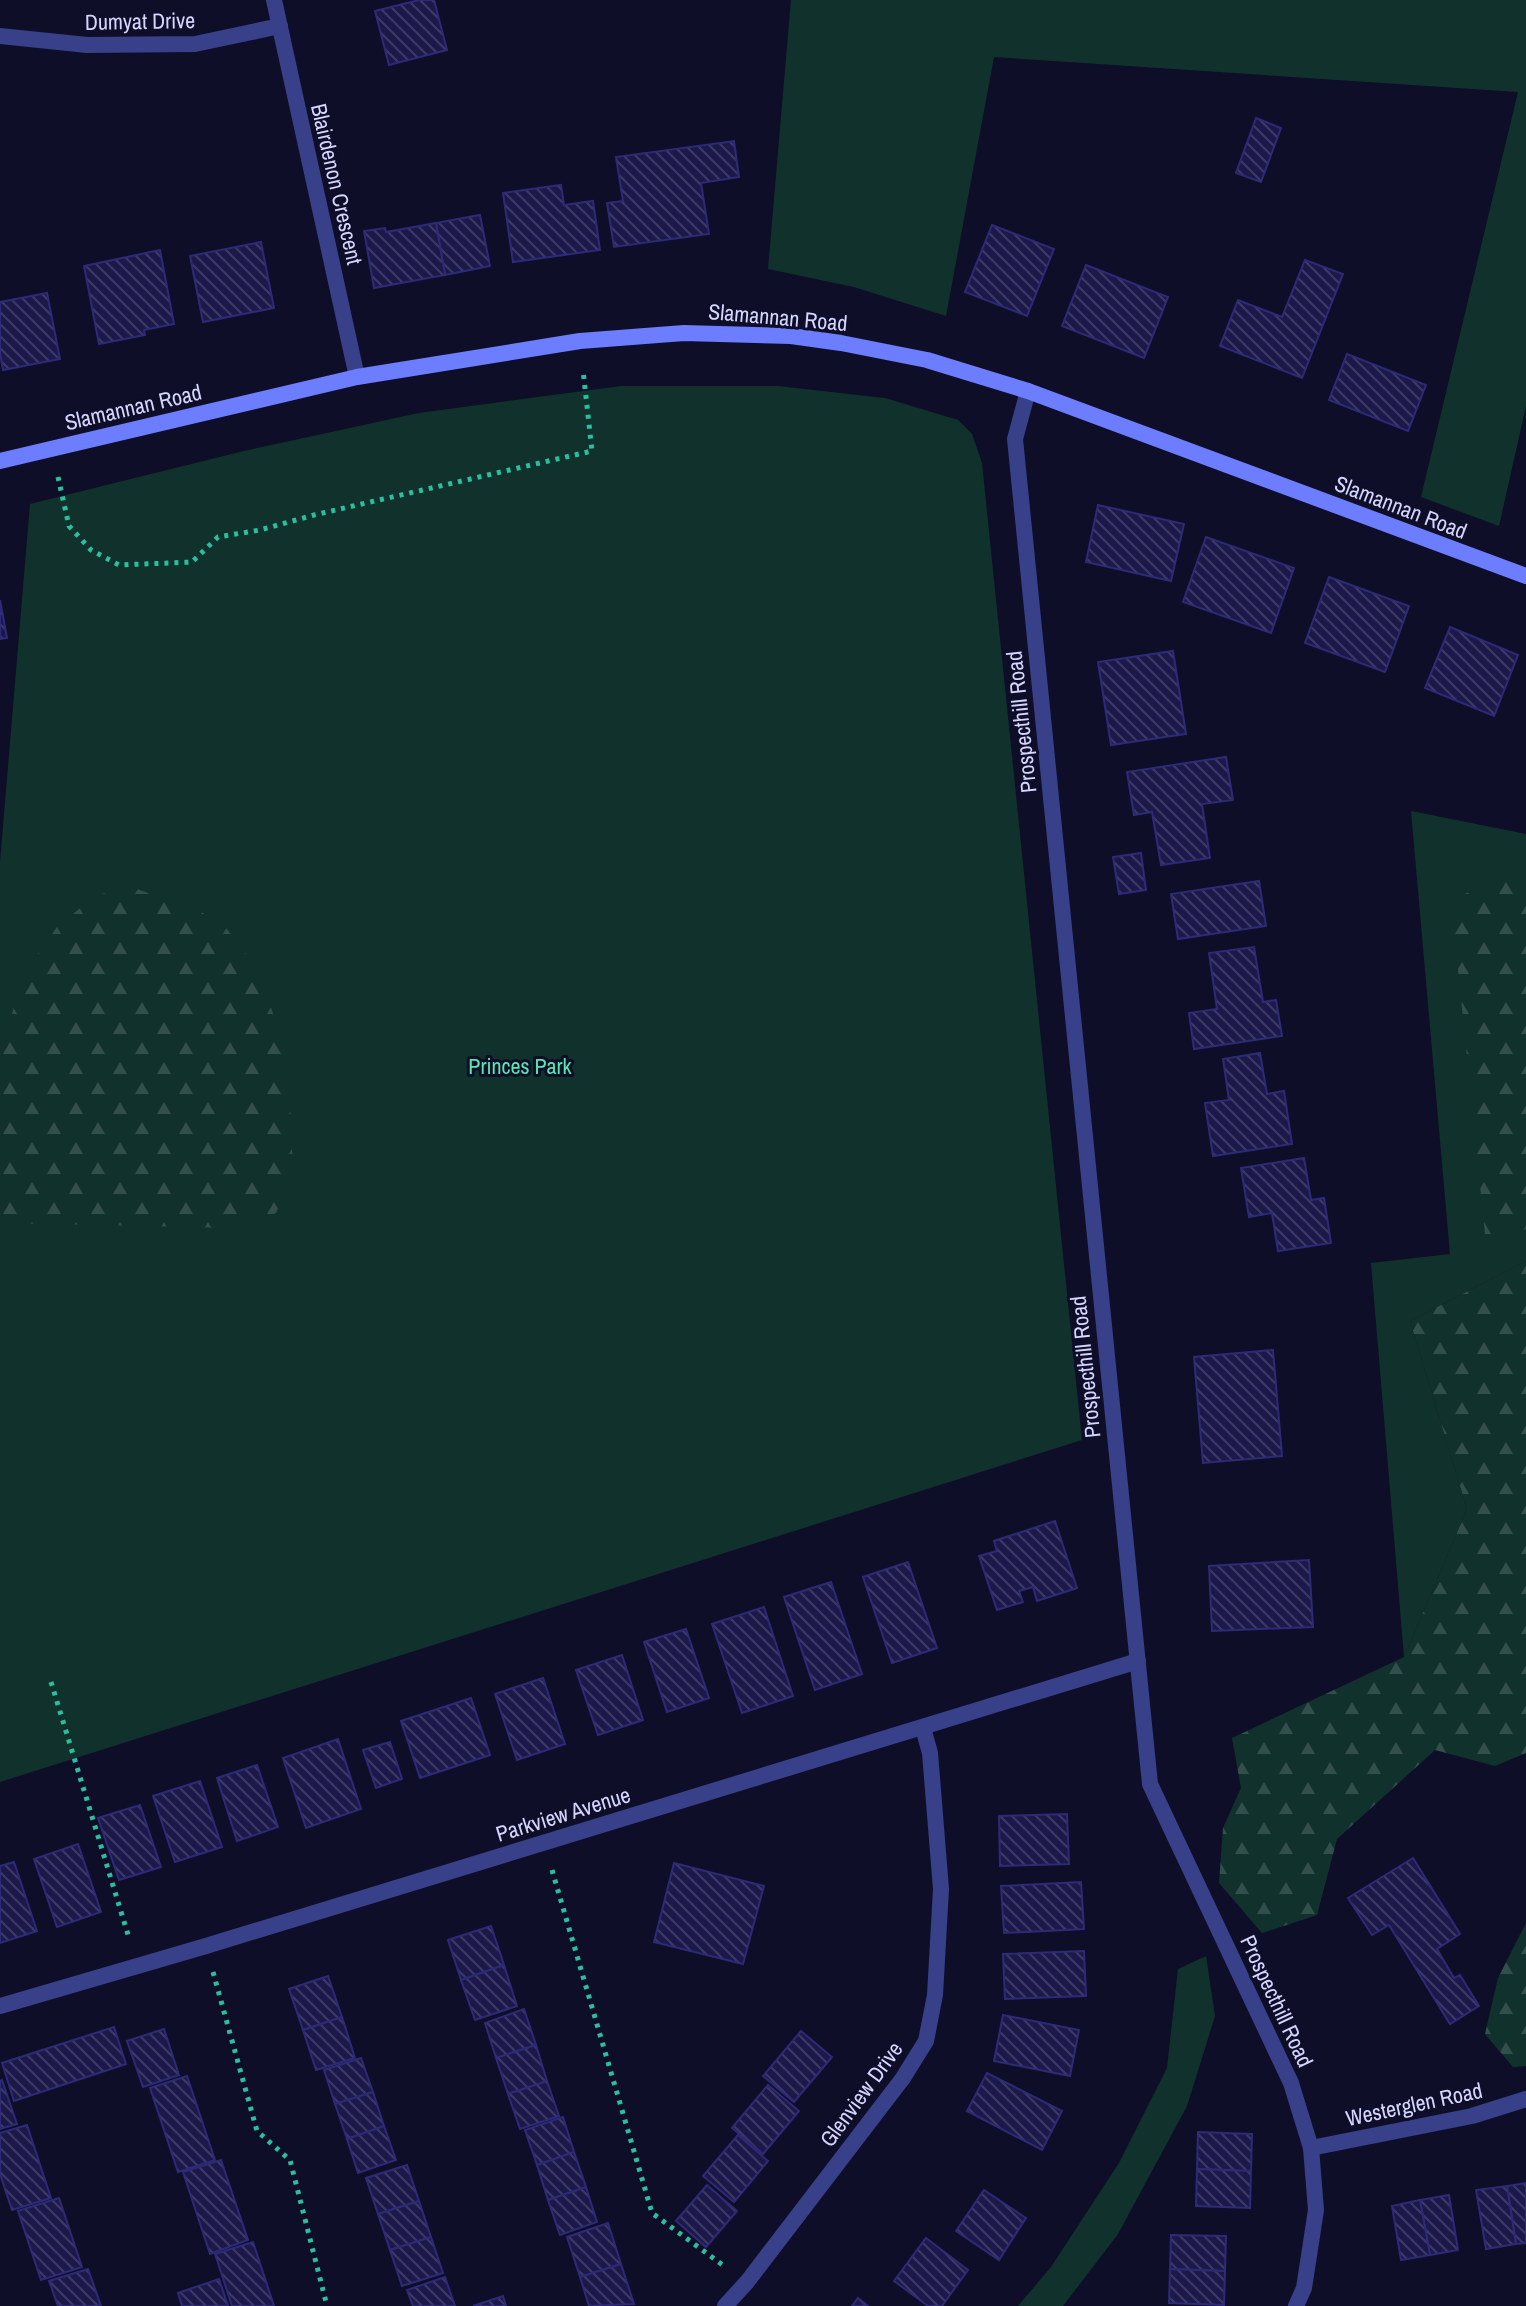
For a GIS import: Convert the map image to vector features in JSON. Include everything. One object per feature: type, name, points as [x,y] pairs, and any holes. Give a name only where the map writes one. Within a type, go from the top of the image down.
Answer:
[{"type":"main road","name":"Slamannan Road","points":[[0,461],[357,377],[580,341],[684,333],[791,336],[927,360],[1028,391],[1526,576]]},
{"type":"street","name":"Blairdenon Crescent","points":[[274,0],[357,377]]},
{"type":"street","name":"Dumyat Drive","points":[[0,36],[87,45],[195,44],[280,26]]},
{"type":"street","name":"Prospecthill Road","points":[[1028,391],[1015,439],[1150,1784],[1291,2083],[1311,2148],[1316,2210],[1304,2288],[1296,2306]]},
{"type":"street","name":"Parkview Avenue","points":[[0,2006],[1138,1661]]},
{"type":"street","name":"Glenview Drive","points":[[725,2306],[747,2282],[903,2078],[926,2041],[935,1995],[941,1889],[930,1753],[923,1728]]},
{"type":"street","name":"Westerglen Road","points":[[1311,2148],[1472,2116],[1526,2099]]},
{"type":"path","points":[[52,448],[69,526],[91,550],[119,565],[192,562],[218,537],[260,530],[592,451],[580,341]]},
{"type":"path","points":[[51,1682],[137,1964]]},
{"type":"path","points":[[544,1843],[652,2213],[747,2282]]},
{"type":"path","points":[[206,1946],[257,2131],[290,2160],[327,2306]]},
{"type":"green space","points":[[791,0],[1526,0],[1526,406],[1499,526],[1421,497],[1518,92],[994,57],[946,316],[854,287],[768,269]]},
{"type":"green space","name":"Princes Park","points":[[621,386],[778,386],[885,398],[958,420],[972,434],[982,463],[1082,1440],[0,1782],[0,862],[30,504],[244,451],[419,413]]},
{"type":"green space","points":[[1411,811],[1526,834],[1526,1261],[1410,1321],[1467,1509],[1404,1657],[1371,1263],[1450,1254]]},
{"type":"green space","points":[[1503,875],[1526,878],[1526,1229],[1486,1244],[1451,901]]},
{"type":"green space","points":[[126,885],[219,919],[257,968],[288,1056],[293,1173],[276,1213],[234,1228],[0,1221],[0,1052],[25,972],[57,927],[94,897]]},
{"type":"green space","points":[[1526,1261],[1526,1753],[1495,1766],[1435,1750],[1337,1839],[1317,1915],[1262,1933],[1219,1883],[1223,1828],[1241,1788],[1232,1738],[1404,1657],[1467,1509],[1410,1321]]},
{"type":"green space","points":[[1526,1923],[1526,2066],[1513,2067],[1485,2034],[1498,1978]]},
{"type":"green space","points":[[1206,1956],[1215,2016],[1187,2106],[1118,2234],[1063,2306],[1018,2306],[1051,2267],[1119,2163],[1167,2068],[1178,1969]]},
{"type":"building","points":[[419,0],[434,0],[447,50],[389,65],[375,11]]},
{"type":"building","points":[[1256,118],[1281,128],[1261,182],[1236,173]]},
{"type":"building","points":[[734,141],[739,177],[701,183],[709,234],[614,247],[607,203],[623,201],[616,157]]},
{"type":"building","points":[[561,185],[564,205],[593,201],[600,250],[513,262],[503,193]]},
{"type":"building","points":[[480,215],[490,266],[445,275],[436,223]]},
{"type":"building","points":[[436,223],[445,275],[374,288],[364,231],[385,228],[386,232]]},
{"type":"building","points":[[992,225],[1054,249],[1027,316],[965,292]]},
{"type":"building","points":[[261,242],[274,308],[203,322],[190,256]]},
{"type":"building","points":[[160,250],[174,324],[144,330],[145,335],[99,344],[84,266]]},
{"type":"building","points":[[1305,260],[1343,274],[1302,378],[1220,346],[1238,300],[1282,317]]},
{"type":"building","points":[[1086,265],[1168,297],[1144,358],[1062,326]]},
{"type":"building","points":[[47,293],[60,359],[3,370],[0,302]]},
{"type":"building","points":[[1347,354],[1426,385],[1408,431],[1329,400]]},
{"type":"building","points":[[1098,505],[1184,524],[1171,581],[1086,562]]},
{"type":"building","points":[[1206,537],[1294,568],[1271,633],[1183,602]]},
{"type":"building","points":[[1329,577],[1409,606],[1385,672],[1305,643]]},
{"type":"building","points":[[0,600],[7,638],[0,639]]},
{"type":"building","points":[[1450,627],[1518,655],[1494,716],[1425,688]]},
{"type":"building","points":[[1173,651],[1186,734],[1111,745],[1098,662]]},
{"type":"building","points":[[1226,757],[1233,800],[1202,804],[1210,858],[1161,865],[1152,812],[1134,815],[1127,772]]},
{"type":"building","points":[[1141,853],[1146,890],[1119,894],[1113,857]]},
{"type":"building","points":[[1259,881],[1266,926],[1178,939],[1171,894]]},
{"type":"building","points":[[1254,947],[1263,1002],[1276,1000],[1282,1036],[1194,1049],[1189,1013],[1217,1009],[1209,953]]},
{"type":"building","points":[[1260,1053],[1267,1094],[1284,1091],[1292,1144],[1213,1156],[1205,1103],[1229,1100],[1223,1059]]},
{"type":"building","points":[[1304,1158],[1311,1200],[1324,1198],[1331,1243],[1278,1251],[1272,1213],[1249,1217],[1241,1168]]},
{"type":"building","points":[[1273,1350],[1282,1456],[1203,1463],[1194,1357]]},
{"type":"building","points":[[1055,1521],[1077,1588],[1037,1601],[1033,1587],[1019,1591],[1023,1602],[997,1610],[979,1556],[997,1551],[994,1541]]},
{"type":"building","points":[[1309,1560],[1313,1627],[1212,1631],[1209,1566]]},
{"type":"building","points":[[908,1562],[937,1648],[892,1663],[863,1577]]},
{"type":"building","points":[[831,1582],[862,1674],[815,1690],[784,1597]]},
{"type":"building","points":[[764,1607],[793,1696],[742,1713],[712,1624]]},
{"type":"building","points":[[686,1629],[709,1698],[667,1712],[644,1642]]},
{"type":"building","points":[[622,1655],[643,1720],[598,1735],[576,1670]]},
{"type":"building","points":[[543,1678],[565,1744],[517,1760],[495,1694]]},
{"type":"building","points":[[471,1698],[490,1755],[420,1778],[401,1721]]},
{"type":"building","points":[[338,1739],[361,1809],[306,1828],[283,1758]]},
{"type":"building","points":[[390,1742],[402,1779],[376,1788],[363,1750]]},
{"type":"building","points":[[257,1765],[278,1827],[237,1841],[217,1778]]},
{"type":"building","points":[[200,1781],[222,1847],[175,1862],[153,1796]]},
{"type":"building","points":[[140,1805],[161,1867],[119,1880],[98,1818]]},
{"type":"building","points":[[1067,1814],[1069,1864],[1000,1866],[999,1816]]},
{"type":"building","points":[[78,1844],[101,1912],[57,1927],[34,1859]]},
{"type":"building","points":[[1413,1858],[1460,1934],[1437,1949],[1454,1978],[1460,1975],[1479,2006],[1450,2024],[1389,1925],[1372,1935],[1348,1898]]},
{"type":"building","points":[[14,1862],[37,1931],[0,1943],[0,1866]]},
{"type":"building","points":[[674,1863],[764,1886],[743,1964],[654,1942]]},
{"type":"building","points":[[1081,1882],[1084,1929],[1004,1933],[1001,1886]]},
{"type":"building","points":[[491,1926],[504,1965],[461,1980],[448,1940]]},
{"type":"building","points":[[1084,1951],[1086,1996],[1005,1999],[1003,1954]]},
{"type":"building","points":[[504,1965],[517,2006],[475,2020],[461,1980]]},
{"type":"building","points":[[328,1976],[342,2017],[303,2030],[289,1989]]},
{"type":"building","points":[[524,2009],[536,2045],[496,2058],[485,2023]]},
{"type":"building","points":[[1003,2015],[1079,2030],[1070,2076],[994,2061]]},
{"type":"building","points":[[342,2017],[355,2058],[316,2070],[303,2030]]},
{"type":"building","points":[[114,2027],[126,2064],[14,2101],[2,2063]]},
{"type":"building","points":[[164,2029],[179,2075],[143,2087],[127,2041]]},
{"type":"building","points":[[801,2031],[832,2057],[794,2102],[763,2076]]},
{"type":"building","points":[[536,2045],[547,2081],[508,2094],[496,2058]]},
{"type":"building","points":[[361,2058],[373,2092],[335,2104],[324,2070]]},
{"type":"building","points":[[987,2073],[1062,2111],[1042,2150],[967,2111]]},
{"type":"building","points":[[187,2076],[215,2160],[178,2172],[150,2088]]},
{"type":"building","points":[[0,2081],[17,2124],[0,2129]]},
{"type":"building","points":[[547,2081],[559,2116],[520,2129],[508,2094]]},
{"type":"building","points":[[768,2085],[799,2111],[763,2154],[732,2128]]},
{"type":"building","points":[[373,2092],[384,2126],[347,2139],[335,2104]]},
{"type":"building","points":[[563,2117],[574,2152],[537,2165],[525,2130]]},
{"type":"building","points":[[27,2125],[51,2198],[12,2210],[0,2174],[0,2133]]},
{"type":"building","points":[[384,2126],[396,2160],[358,2173],[347,2139]]},
{"type":"building","points":[[1198,2132],[1252,2134],[1251,2171],[1197,2169]]},
{"type":"building","points":[[738,2135],[768,2161],[734,2202],[703,2176]]},
{"type":"building","points":[[574,2152],[586,2187],[548,2200],[537,2165]]},
{"type":"building","points":[[221,2160],[248,2240],[210,2254],[183,2172]]},
{"type":"building","points":[[407,2165],[419,2201],[378,2214],[366,2178]]},
{"type":"building","points":[[1197,2169],[1251,2171],[1250,2208],[1196,2206]]},
{"type":"building","points":[[1526,2183],[1526,2243],[1516,2244],[1507,2186]]},
{"type":"building","points":[[707,2185],[737,2211],[706,2247],[676,2221]]},
{"type":"building","points":[[1507,2186],[1516,2244],[1486,2249],[1476,2190]]},
{"type":"building","points":[[586,2187],[597,2222],[560,2235],[548,2200]]},
{"type":"building","points":[[984,2190],[1026,2218],[999,2260],[956,2231]]},
{"type":"building","points":[[1449,2195],[1458,2250],[1430,2255],[1420,2200]]},
{"type":"building","points":[[59,2198],[82,2267],[41,2280],[18,2211]]},
{"type":"building","points":[[1420,2200],[1430,2255],[1401,2260],[1392,2206]]},
{"type":"building","points":[[419,2201],[431,2237],[390,2250],[378,2214]]},
{"type":"building","points":[[608,2223],[621,2264],[580,2277],[567,2237]]},
{"type":"building","points":[[1171,2235],[1226,2236],[1225,2271],[1170,2269]]},
{"type":"building","points":[[431,2237],[443,2273],[402,2286],[390,2250]]},
{"type":"building","points":[[926,2238],[968,2270],[942,2306],[928,2306],[894,2281]]},
{"type":"building","points":[[253,2242],[274,2306],[232,2306],[215,2254]]},
{"type":"building","points":[[621,2264],[634,2304],[589,2306],[580,2277]]},
{"type":"building","points":[[88,2269],[101,2306],[58,2306],[49,2281]]},
{"type":"building","points":[[1170,2269],[1225,2271],[1224,2305],[1169,2303]]},
{"type":"building","points":[[445,2277],[455,2306],[413,2306],[407,2290]]},
{"type":"building","points":[[219,2279],[228,2306],[182,2306],[178,2293]]},
{"type":"building","points":[[503,2296],[506,2306],[473,2306]]},
{"type":"building","points":[[858,2298],[868,2306],[852,2306]]}]
